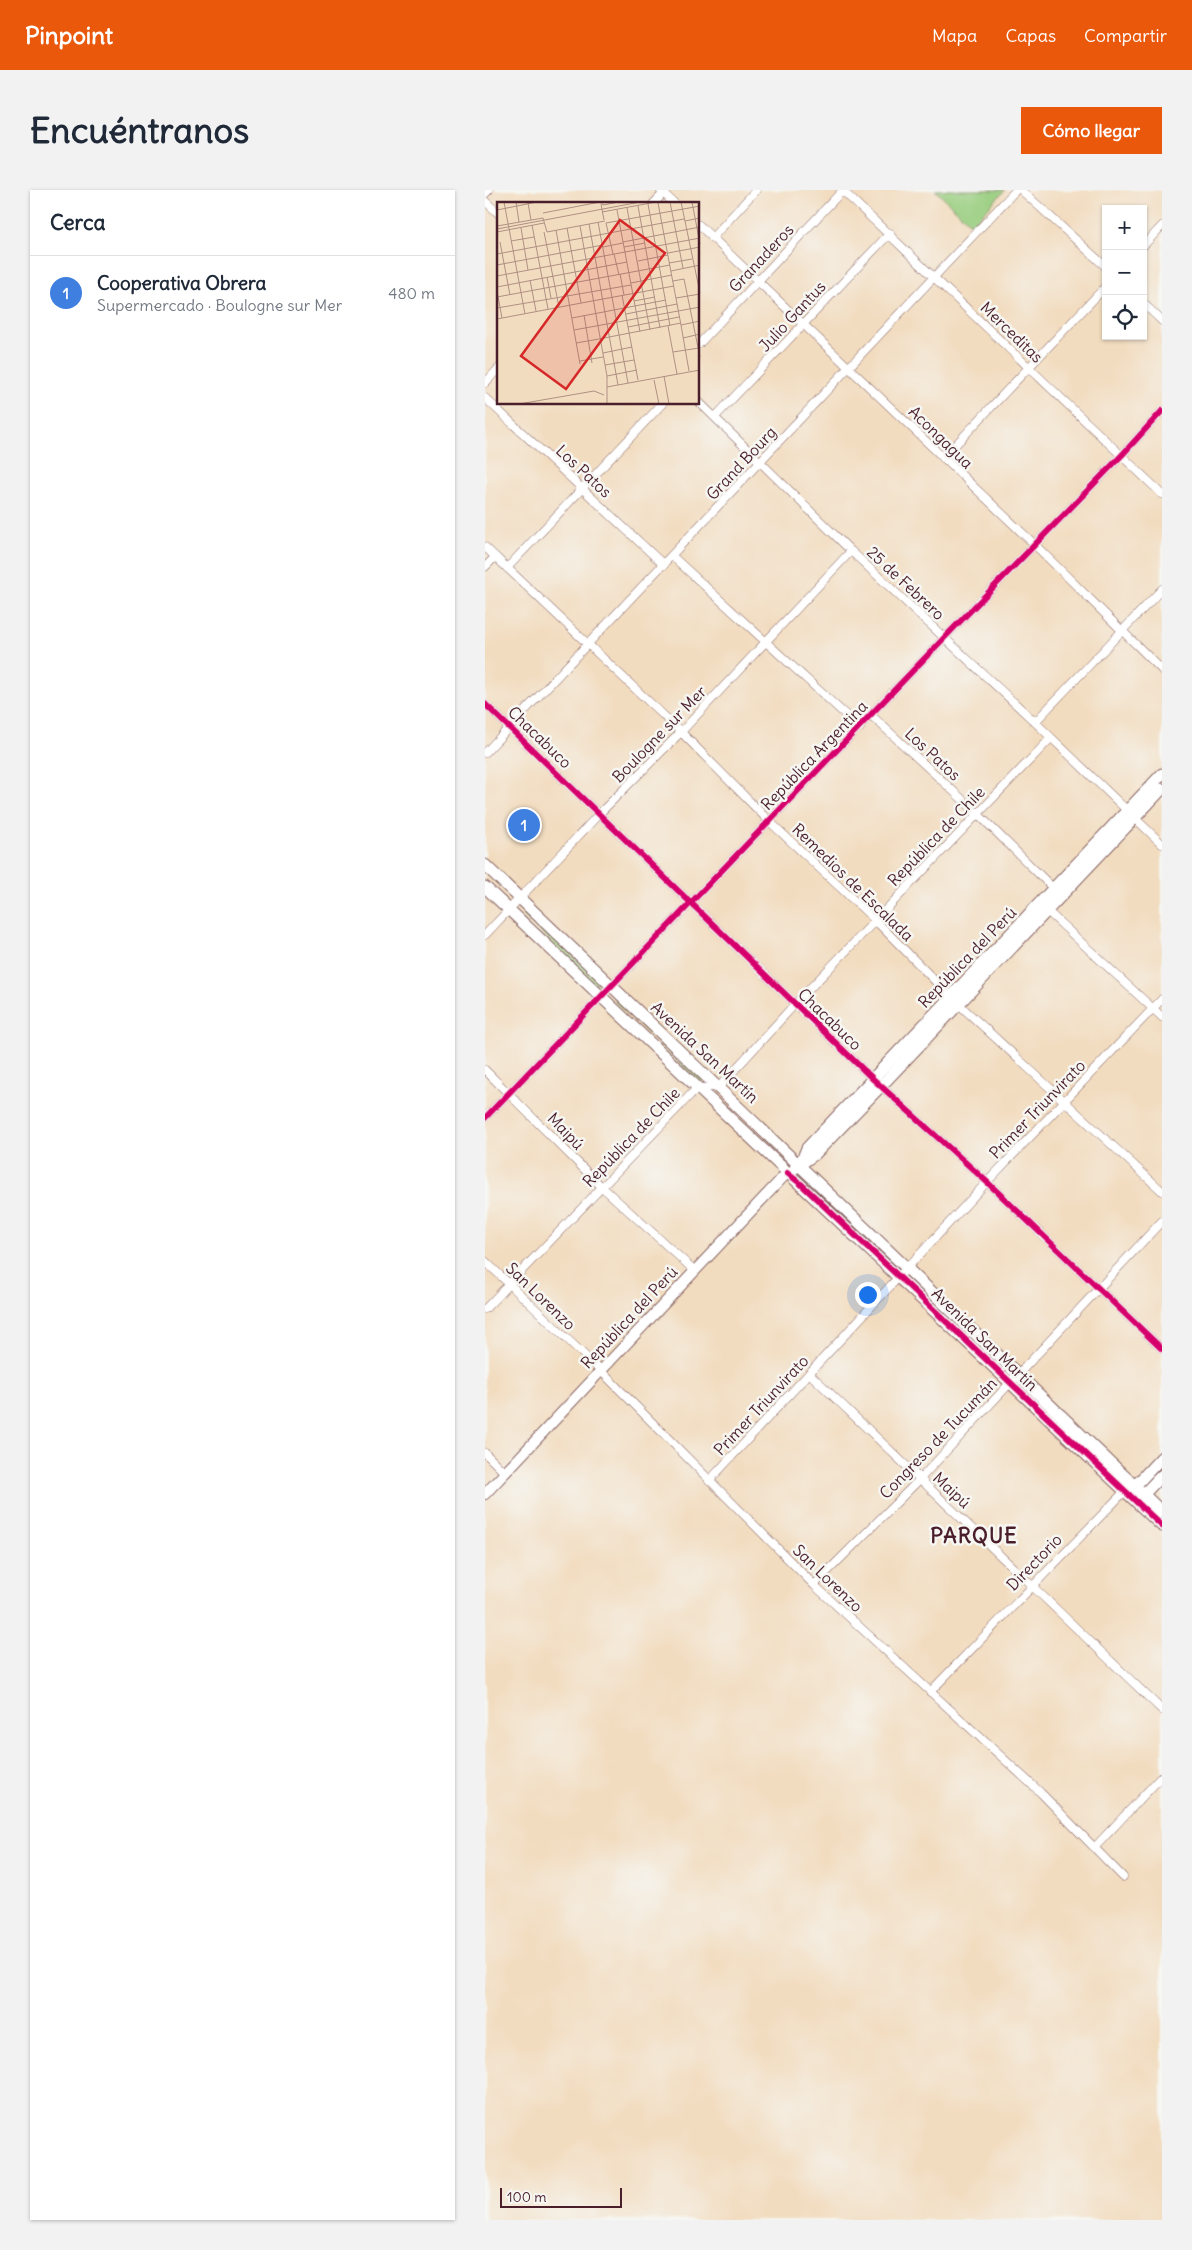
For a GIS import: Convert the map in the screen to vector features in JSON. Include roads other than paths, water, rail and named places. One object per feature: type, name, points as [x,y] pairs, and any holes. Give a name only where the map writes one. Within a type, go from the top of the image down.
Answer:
[{"type":"main road","name":"República del Perú","points":[[787,1173],[815,1154],[877,1082],[1131,815],[1162,774]]},
{"type":"main road","name":"República del Perú","points":[[1131,815],[1162,789]]},
{"type":"main road","name":"Avenida San Martín","points":[[485,865],[800,1164],[903,1272],[1135,1493],[1162,1526]]},
{"type":"main road","name":"Avenida San Martín","points":[[485,887],[787,1173],[903,1272]]},
{"type":"main road","name":"Directorio","points":[[1135,1493],[1162,1457]]},
{"type":"main road","name":"Directorio","points":[[1135,1493],[1162,1474]]},
{"type":"main road","name":"Avenida San Martín","points":[[1135,1493],[1162,1512]]},
{"type":"street","points":[[485,194],[489,190]]},
{"type":"street","points":[[713,238],[756,190]]},
{"type":"street","name":"Merceditas","points":[[843,190],[1162,494]]},
{"type":"street","name":"Granaderos","points":[[700,343],[843,190]]},
{"type":"street","name":"Grand Bourg","points":[[485,753],[1016,190]]},
{"type":"street","points":[[1021,190],[1102,263]]},
{"type":"street","points":[[655,202],[663,191],[673,202]]},
{"type":"street","points":[[485,201],[497,212]]},
{"type":"street","name":"Acongagua","points":[[700,226],[1035,545],[1162,670]]},
{"type":"street","points":[[1147,242],[1162,226]]},
{"type":"street","name":"Julio Gantus","points":[[715,417],[890,233]]},
{"type":"street","points":[[943,458],[1102,290]]},
{"type":"street","points":[[1147,307],[1162,321]]},
{"type":"street","points":[[485,383],[497,370]]},
{"type":"street","name":"Los Patos","points":[[485,398],[664,565]]},
{"type":"street","name":"25 de Febrero","points":[[700,403],[851,551],[945,637],[1162,844]]},
{"type":"street","points":[[507,568],[661,405]]},
{"type":"street","name":"República Argentina","points":[[485,1118],[945,637],[1122,455],[1162,411]]},
{"type":"street","name":"Remedios de Escalada","points":[[485,547],[681,732],[769,821],[875,920],[955,1000],[1162,1191]]},
{"type":"street","name":"Boulogne sur Mer","points":[[485,935],[599,814],[681,732],[851,551]]},
{"type":"street","points":[[672,556],[860,728]]},
{"type":"street","points":[[485,567],[495,557]]},
{"type":"street","points":[[1035,722],[1162,588]]},
{"type":"street","name":"Chacabuco","points":[[485,704],[795,1004],[987,1182],[1162,1349]]},
{"type":"street","name":"Los Patos","points":[[871,716],[977,813],[1058,893]]},
{"type":"street","name":"República de Chile","points":[[485,1309],[697,1088],[719,1087],[795,1004],[1051,738]]},
{"type":"street","points":[[1044,908],[1162,1017]]},
{"type":"street","name":"Primer Triunvirato","points":[[709,1482],[987,1182],[1162,999]]},
{"type":"street","name":"Maipú","points":[[485,1070],[602,1187],[695,1271]]},
{"type":"street","name":"República del Perú","points":[[485,1494],[787,1173]]},
{"type":"street","name":"Congreso de Tucumán","points":[[814,1585],[920,1478],[1162,1221]]},
{"type":"street","name":"San Lorenzo","points":[[485,1262],[601,1371],[709,1482],[814,1585],[1041,1793],[1123,1877]]},
{"type":"street","name":"Maipú","points":[[809,1373],[1162,1710]]},
{"type":"street","points":[[485,1453],[505,1473]]},
{"type":"street","name":"Directorio","points":[[930,1692],[1033,1586],[1135,1493]]},
{"type":"street","points":[[1093,1848],[1162,1776]]},
{"type":"place","name":"Cooperativa Obrera","points":[[524,825]]},
{"type":"district","name":"PARQUE","points":[[974,1535]]}]
